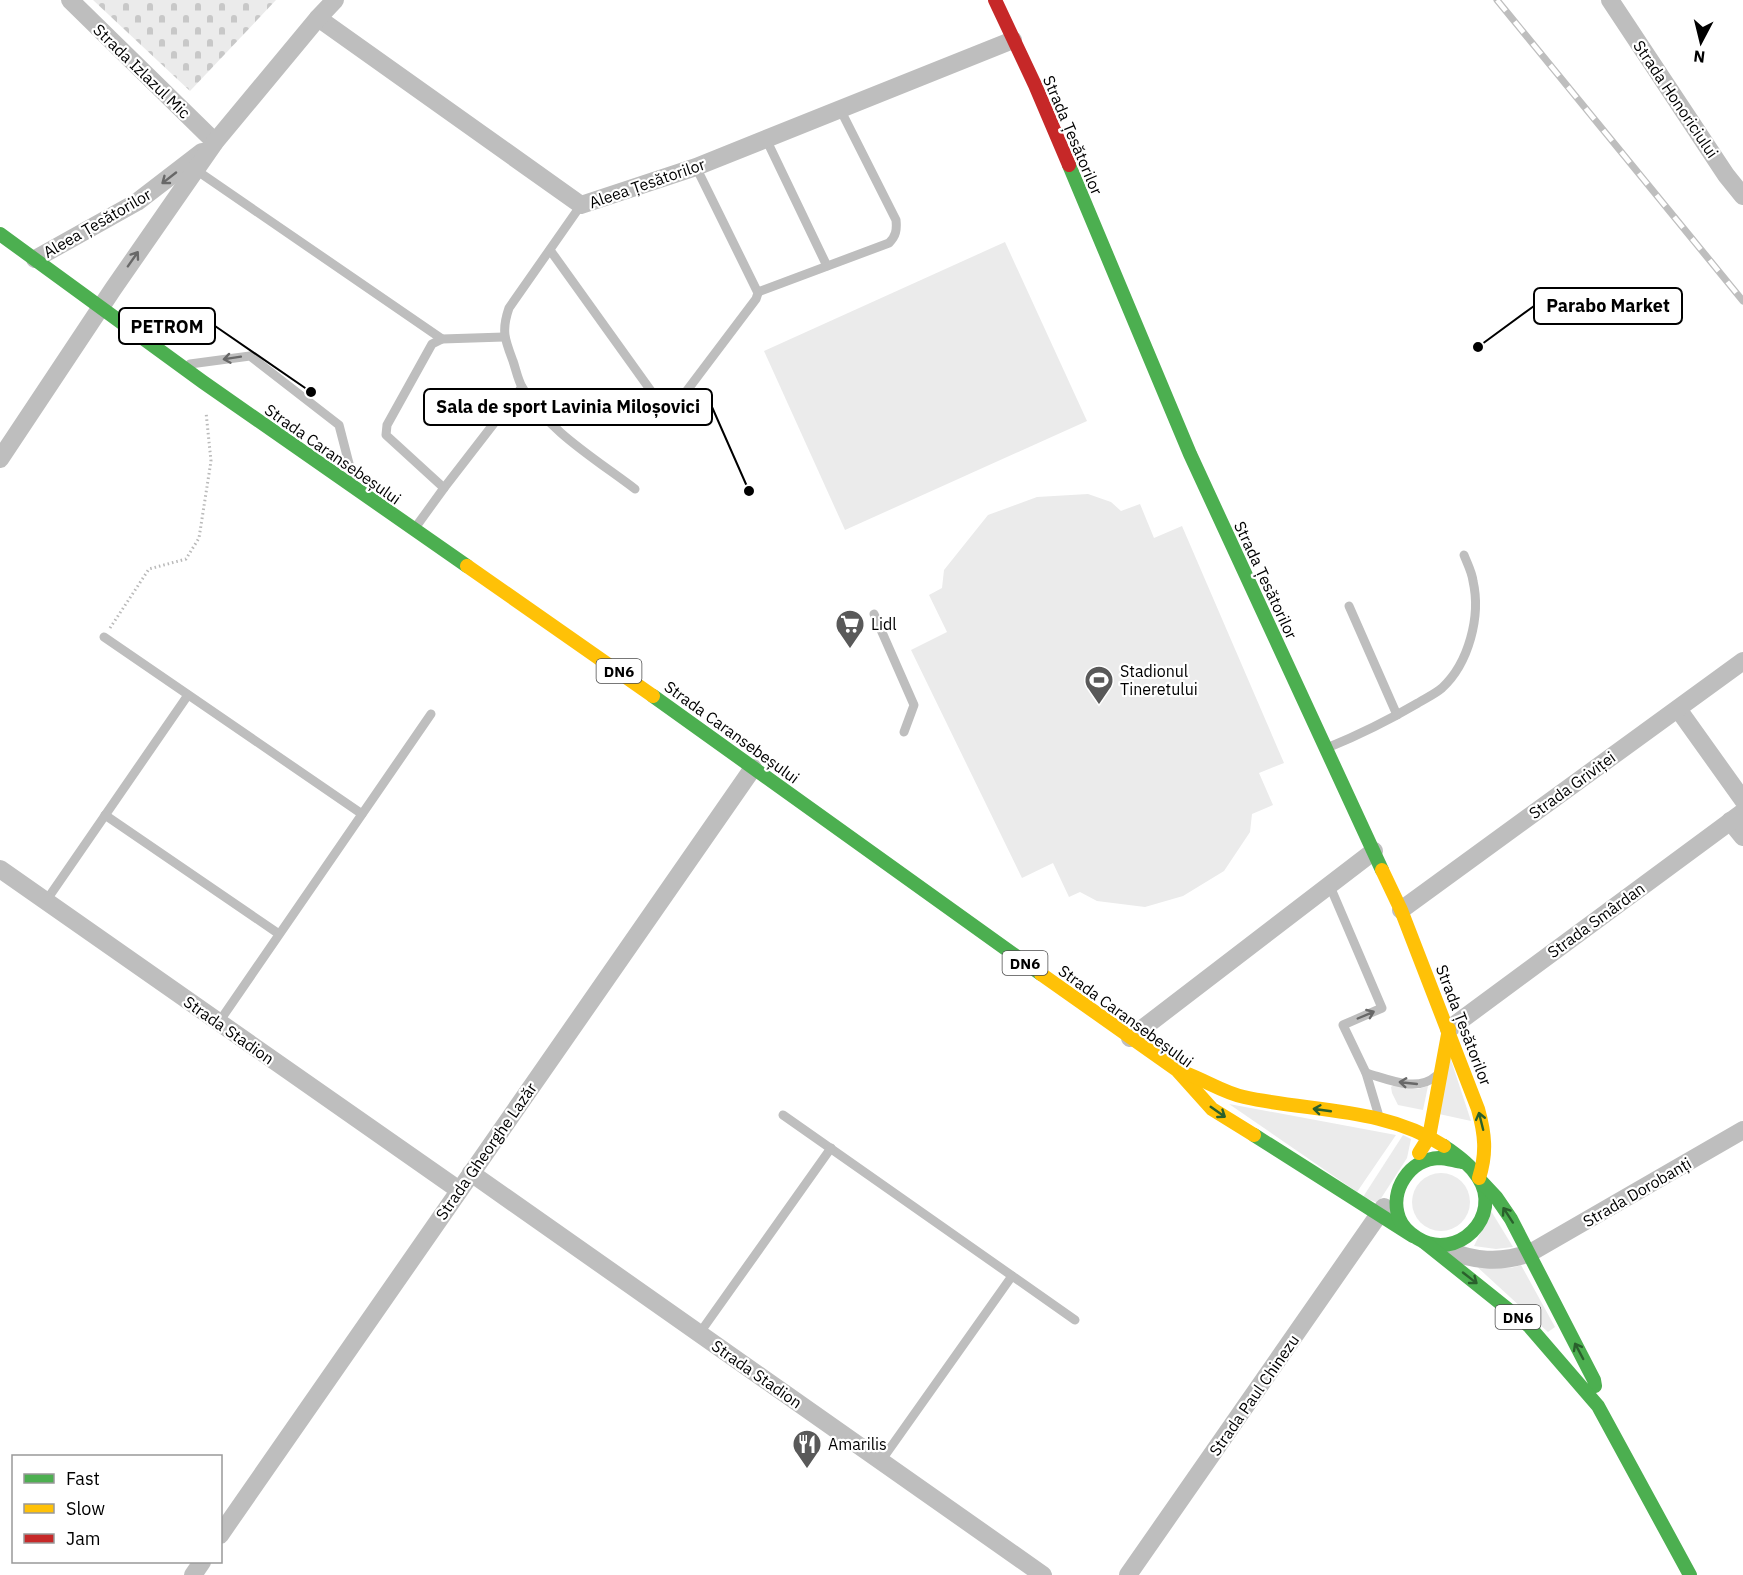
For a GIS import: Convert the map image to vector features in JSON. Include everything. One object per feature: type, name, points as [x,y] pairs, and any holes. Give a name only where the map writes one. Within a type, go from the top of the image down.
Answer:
[{"type":"main road","name":"Strada Țesătorilor","points":[[995,0],[1035,85],[1190,454],[1401,910],[1449,1029],[1478,1109],[1486,1140],[1486,1158],[1480,1180]]},
{"type":"main road","name":"Strada Caransebeșului","points":[[0,234],[178,365],[631,680],[1177,1070],[1212,1109],[1424,1241],[1529,1326],[1559,1358],[1580,1387],[1598,1406]]},
{"type":"main road","points":[[1405,1175],[1420,1162],[1434,1157],[1448,1157],[1472,1169],[1485,1192],[1483,1216],[1478,1227],[1460,1242],[1449,1245],[1424,1241],[1404,1227],[1398,1216],[1396,1203],[1397,1191],[1405,1175],[1429,1137],[1449,1029]]},
{"type":"main road","name":"DN6","points":[[1177,1070],[1204,1078],[1242,1097],[1380,1119],[1429,1137],[1462,1162]]},
{"type":"main road","name":"DN6","points":[[1480,1180],[1496,1197],[1530,1253],[1594,1380],[1598,1406],[1690,1575]]},
{"type":"street","name":"Strada Izlazul Mic","points":[[70,0],[215,142]]},
{"type":"street","name":"Aleea Țesătorilor","points":[[0,459],[100,308],[215,142],[335,0]]},
{"type":"street","name":"Strada Honoriciului","points":[[1610,0],[1726,175],[1743,196]]},
{"type":"street","name":"Aleea Țesătorilor","points":[[318,18],[581,205],[696,167],[1013,40]]},
{"type":"street","name":"Aleea Țesătorilor","points":[[35,259],[137,202],[215,142]]},
{"type":"street","name":"Strada Griviței","points":[[1401,910],[1743,661]]},
{"type":"street","points":[[1678,708],[1743,800]]},
{"type":"street","name":"Strada Gheorghe Lazăr","points":[[222,1532],[753,768]]},
{"type":"street","points":[[1736,816],[1743,837]]},
{"type":"street","name":"Strada Smârdan","points":[[1449,1029],[1736,816]]},
{"type":"street","points":[[1130,1038],[1374,851]]},
{"type":"street","name":"Strada Stadion","points":[[0,869],[459,1190]]},
{"type":"street","name":"Strada Dorobanți","points":[[1424,1241],[1461,1256],[1487,1260],[1510,1260],[1530,1253],[1743,1130]]},
{"type":"street","name":"Strada Stadion","points":[[471,1173],[1043,1575]]},
{"type":"street","name":"Strada Paul Chinezu","points":[[1128,1575],[1405,1175]]},
{"type":"lane","points":[[758,292],[889,243],[895,237],[896,220],[840,109]]},
{"type":"lane","points":[[766,139],[827,266]]},
{"type":"lane","points":[[550,250],[659,402],[664,406],[676,405],[756,299],[758,292],[696,167]]},
{"type":"lane","points":[[196,170],[442,339]]},
{"type":"lane","points":[[581,205],[509,308],[504,322],[504,337],[522,387],[537,407],[563,435],[635,489]]},
{"type":"lane","points":[[444,488],[386,435],[387,424],[432,344],[442,339],[504,337]]},
{"type":"lane","points":[[178,365],[250,356],[339,425],[355,489]]},
{"type":"lane","points":[[414,530],[522,387]]},
{"type":"lane","points":[[1326,748],[1397,716],[1440,689],[1453,676],[1463,658],[1473,627],[1476,598],[1473,579],[1464,555]]},
{"type":"lane","points":[[1349,606],[1397,716]]},
{"type":"lane","points":[[874,614],[914,705],[904,732]]},
{"type":"lane","points":[[104,637],[362,814]]},
{"type":"lane","points":[[46,901],[188,695]]},
{"type":"lane","points":[[219,1022],[431,714]]},
{"type":"lane","points":[[105,815],[279,934]]},
{"type":"lane","points":[[1329,884],[1382,1008],[1343,1025],[1366,1073],[1380,1119]]},
{"type":"lane","points":[[1366,1073],[1413,1085],[1431,1081],[1437,1076],[1442,1066]]},
{"type":"lane","points":[[783,1115],[1075,1320]]},
{"type":"lane","points":[[699,1334],[831,1148]]},
{"type":"lane","points":[[881,1461],[1012,1276]]},
{"type":"path","points":[[104,637],[149,569],[186,559],[199,538],[211,461],[202,382]]},
{"type":"green space","points":[[93,0],[276,0],[190,91]]},
{"type":"green space","points":[[1005,242],[1087,421],[845,530],[764,351]]},
{"type":"green space","name":"Stadionul Tineretului","points":[[1088,494],[1111,502],[1121,511],[1140,504],[1154,538],[1182,526],[1284,763],[1259,773],[1273,805],[1252,814],[1250,832],[1224,871],[1183,896],[1145,907],[1097,901],[1080,892],[1069,897],[1053,863],[1022,878],[911,650],[947,632],[929,595],[942,588],[944,570],[988,515],[1037,497]]},
{"type":"green space","points":[[1449,1054],[1471,1121],[1439,1114]]},
{"type":"green space","points":[[1394,1085],[1418,1089],[1428,1086],[1423,1110],[1398,1105],[1392,1093],[1391,1087]]},
{"type":"green space","points":[[1229,1104],[1396,1135],[1357,1192]]},
{"type":"green space","points":[[1403,1135],[1411,1139],[1407,1158],[1378,1203],[1363,1197]]},
{"type":"green space","points":[[1441,1173],[1452,1175],[1465,1186],[1470,1202],[1468,1213],[1457,1226],[1441,1231],[1430,1229],[1417,1218],[1412,1202],[1414,1191],[1425,1178]]},
{"type":"green space","points":[[1491,1211],[1513,1247],[1496,1249],[1474,1246]]},
{"type":"green space","points":[[1474,1264],[1503,1268],[1521,1265],[1555,1327],[1548,1332]]},
{"type":"railway","points":[[1497,0],[1743,301]]},
{"type":"traffic: fast","points":[[1069,165],[1190,454],[1382,870]]},
{"type":"traffic: fast","points":[[0,234],[203,382],[467,566]]},
{"type":"traffic: fast","points":[[653,696],[1041,974]]},
{"type":"traffic: fast","points":[[1254,1135],[1413,1236]]},
{"type":"traffic: fast","points":[[1444,1146],[1467,1164],[1478,1177],[1484,1192],[1485,1206],[1481,1220],[1461,1240],[1447,1244],[1432,1244],[1417,1238],[1409,1232],[1399,1218],[1397,1197],[1404,1178],[1419,1164],[1429,1160],[1442,1158],[1462,1162]]},
{"type":"traffic: fast","points":[[1481,1181],[1496,1197],[1511,1219],[1594,1380],[1595,1386]]},
{"type":"traffic: fast","points":[[1424,1242],[1529,1326],[1598,1406],[1690,1575]]},
{"type":"traffic: slow","points":[[467,566],[653,696]]},
{"type":"traffic: slow","points":[[1382,870],[1401,910],[1478,1109],[1484,1144],[1479,1178]]},
{"type":"traffic: slow","points":[[1041,974],[1177,1070],[1212,1109],[1254,1135]]},
{"type":"traffic: slow","points":[[1419,1153],[1429,1137],[1449,1029]]},
{"type":"traffic: slow","points":[[1185,1073],[1229,1093],[1244,1097],[1347,1112],[1397,1124],[1421,1133],[1444,1146]]},
{"type":"traffic: jam","points":[[995,0],[1069,165]]},
{"type":"place","name":"Parabo Market","points":[[1478,347]]},
{"type":"place","name":"PETROM","points":[[311,392]]},
{"type":"place","name":"Sala de sport Lavinia Miloșovici","points":[[749,491]]},
{"type":"place","name":"Lidl","points":[[850,650]]},
{"type":"place","name":"Stadionul Tineretului","points":[[1099,706]]},
{"type":"place","name":"Amarilis","points":[[807,1470]]}]
